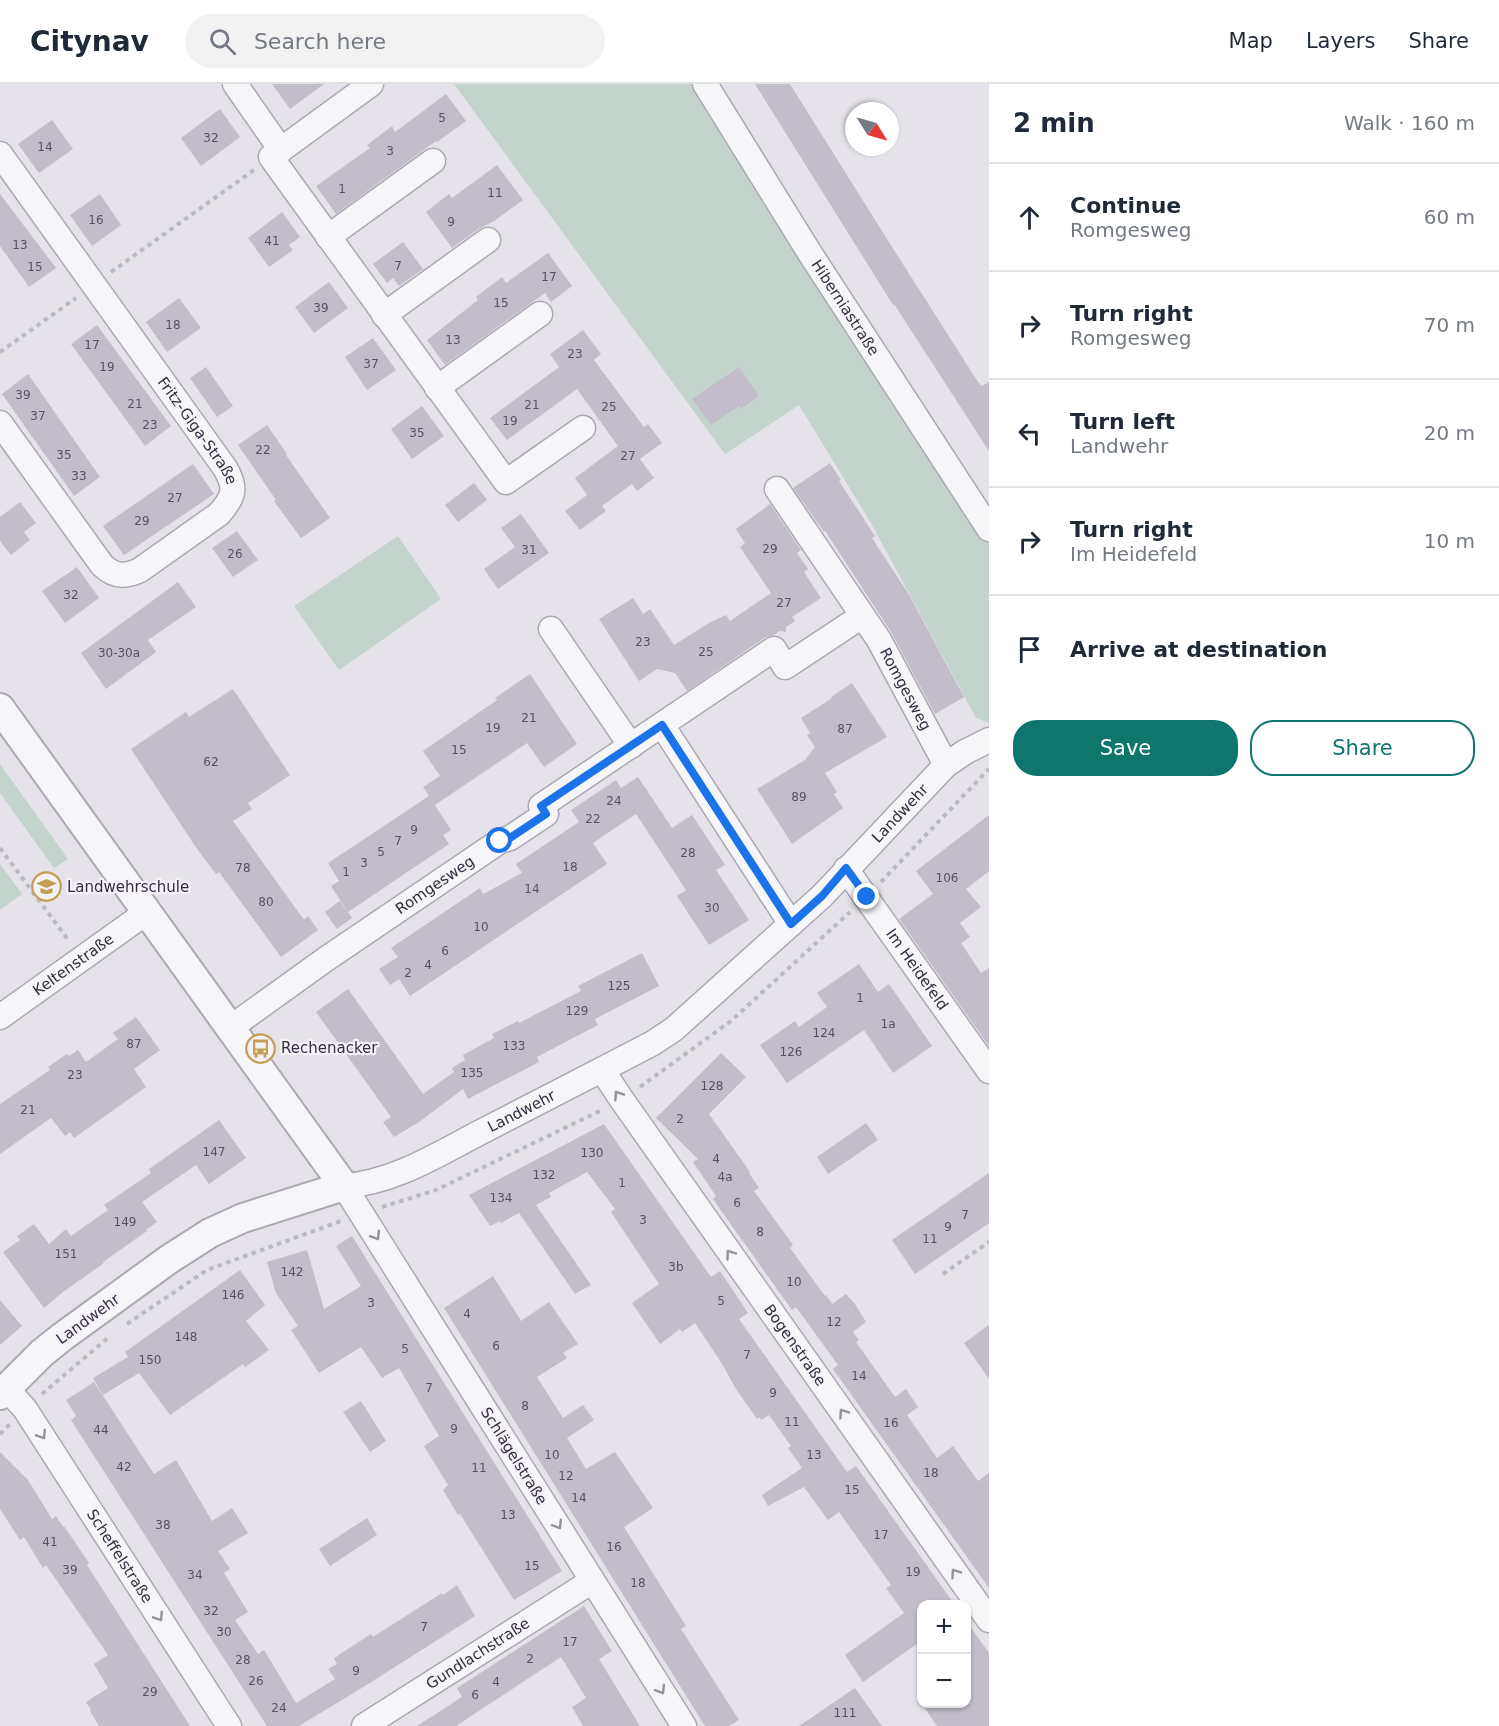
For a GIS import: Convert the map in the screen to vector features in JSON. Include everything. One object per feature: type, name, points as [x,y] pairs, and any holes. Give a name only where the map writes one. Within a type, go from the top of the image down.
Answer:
[{"type":"street","points":[[234,84],[328,237],[506,482],[583,428]]},
{"type":"street","points":[[276,153],[371,84]]},
{"type":"street","name":"Hiberniastraße","points":[[705,84],[811,255],[989,529]]},
{"type":"street","name":"Fritz-Giga-Straße","points":[[0,154],[225,468],[232,479],[233,492],[229,503],[219,514],[140,570],[122,576],[112,573],[102,565],[0,423]]},
{"type":"street","points":[[328,237],[433,161]]},
{"type":"street","points":[[384,315],[488,240]]},
{"type":"street","points":[[437,388],[540,314]]},
{"type":"street","name":"Romgesweg","points":[[777,489],[879,640],[946,765]]},
{"type":"street","name":"Romgesweg","points":[[230,1028],[326,959],[500,841],[510,838],[546,814],[541,806],[774,649],[785,667],[862,616]]},
{"type":"street","points":[[551,629],[631,746]]},
{"type":"street","points":[[0,708],[344,1186]]},
{"type":"street","points":[[662,725],[791,924]]},
{"type":"street","name":"Landwehr","points":[[3,1392],[42,1353],[62,1337],[168,1260],[210,1233],[243,1218],[344,1186],[374,1182],[431,1158],[653,1043],[674,1029],[822,896],[846,868],[946,765],[989,740]]},
{"type":"street","name":"Im Heidefeld","points":[[846,868],[989,1071]]},
{"type":"street","name":"Keltenstraße","points":[[0,1017],[147,912]]},
{"type":"street","name":"Bogenstraße","points":[[602,1070],[989,1620]]},
{"type":"street","name":"Schlägelstraße","points":[[344,1186],[684,1726]]},
{"type":"street","name":"Scheffelstraße","points":[[3,1392],[25,1409],[229,1726]]},
{"type":"street","name":"Gundlachstraße","points":[[364,1726],[592,1581]]},
{"type":"path","points":[[0,352],[276,153]]},
{"type":"path","points":[[0,848],[81,959]]},
{"type":"path","points":[[943,1274],[989,1242]]},
{"type":"shaded area","points":[[454,84],[698,84],[989,529],[989,723],[976,718],[871,523],[799,405],[725,454]]},
{"type":"shaded area","points":[[398,536],[441,599],[339,670],[294,606]]},
{"type":"shaded area","points":[[0,764],[68,859],[54,868],[0,793]]},
{"type":"shaded area","points":[[0,864],[22,894],[0,910]]},
{"type":"building","points":[[272,84],[324,84],[290,109]]},
{"type":"building","points":[[755,84],[790,84],[978,382],[982,386],[989,382],[989,451],[893,305]]},
{"type":"building","points":[[446,94],[466,121],[336,214],[316,186],[370,148],[367,145],[392,126],[395,132]]},
{"type":"building","points":[[220,109],[240,137],[201,166],[181,138]]},
{"type":"building","points":[[52,120],[73,149],[39,173],[18,144]]},
{"type":"building","points":[[497,165],[523,200],[452,248],[426,212],[449,194],[452,198]]},
{"type":"building","points":[[0,194],[56,268],[29,287],[0,246]]},
{"type":"building","points":[[100,194],[121,225],[92,246],[70,215]]},
{"type":"building","points":[[282,212],[300,237],[289,245],[293,250],[269,267],[248,238]]},
{"type":"building","points":[[403,242],[423,269],[399,286],[393,278],[387,283],[373,264]]},
{"type":"building","points":[[548,253],[572,286],[551,302],[545,293],[445,365],[427,340],[478,300],[476,297],[502,277],[506,283]]},
{"type":"building","points":[[329,282],[348,308],[314,333],[295,307]]},
{"type":"building","points":[[179,298],[201,328],[167,352],[146,322]]},
{"type":"building","points":[[97,325],[171,426],[145,446],[71,344]]},
{"type":"building","points":[[583,330],[601,354],[594,360],[644,427],[648,424],[662,443],[640,459],[654,478],[637,491],[632,484],[602,506],[606,511],[580,530],[565,511],[587,495],[575,478],[618,446],[577,389],[507,440],[490,418],[559,367],[550,354]]},
{"type":"building","points":[[373,338],[396,370],[367,390],[345,357]]},
{"type":"building","points":[[206,367],[233,406],[217,417],[190,378]]},
{"type":"building","points":[[739,367],[759,396],[741,409],[739,406],[711,425],[692,399]]},
{"type":"building","points":[[28,374],[100,477],[74,496],[2,394]]},
{"type":"building","points":[[422,406],[444,436],[412,459],[391,429]]},
{"type":"building","points":[[267,425],[330,518],[301,538],[238,445]]},
{"type":"building","points":[[830,463],[875,536],[872,538],[908,593],[964,697],[935,714],[891,632],[825,531],[793,488]]},
{"type":"building","points":[[193,464],[214,494],[124,555],[103,526]]},
{"type":"building","points":[[474,483],[487,500],[458,522],[445,505]]},
{"type":"building","points":[[20,502],[36,523],[24,532],[30,540],[11,555],[0,541],[0,517]]},
{"type":"building","points":[[770,504],[801,550],[797,553],[808,569],[804,572],[821,598],[792,617],[795,621],[786,627],[786,632],[780,631],[766,637],[687,691],[675,673],[657,669],[639,681],[599,619],[633,598],[643,614],[650,609],[674,645],[726,615],[730,621],[771,593],[740,547],[745,543],[736,529]]},
{"type":"building","points":[[521,514],[549,553],[498,589],[484,569],[515,547],[501,528]]},
{"type":"building","points":[[237,531],[258,560],[233,577],[212,548]]},
{"type":"building","points":[[77,567],[99,598],[65,623],[42,591]]},
{"type":"building","points":[[178,582],[196,607],[148,640],[156,652],[106,689],[81,653]]},
{"type":"building","points":[[530,674],[577,744],[544,767],[527,743],[435,805],[423,787],[440,776],[423,751],[497,700],[495,698]]},
{"type":"building","points":[[852,683],[887,737],[825,773],[837,792],[834,794],[843,808],[792,844],[757,789],[805,760],[815,747],[807,735],[810,733],[801,718]]},
{"type":"building","points":[[233,689],[290,775],[248,803],[252,809],[233,821],[304,920],[308,916],[318,930],[281,957],[219,872],[216,874],[195,846],[131,749],[186,712],[189,717]]},
{"type":"building","points":[[638,777],[672,828],[692,815],[725,865],[716,870],[749,920],[709,945],[677,896],[686,890],[636,814],[593,843],[607,864],[410,996],[399,979],[390,985],[379,969],[398,957],[391,948],[480,888],[483,894],[522,873],[516,864],[579,822],[571,810],[616,780],[621,788]]},
{"type":"building","points":[[429,796],[451,830],[443,835],[449,844],[348,912],[331,886],[339,881],[328,863]]},
{"type":"building","points":[[989,815],[989,871],[966,889],[981,907],[960,923],[970,937],[961,943],[981,973],[989,968],[989,1046],[899,919],[933,894],[916,871]]},
{"type":"building","points":[[340,901],[352,918],[337,929],[325,912]]},
{"type":"building","points":[[642,953],[659,986],[595,1019],[598,1025],[537,1057],[539,1062],[468,1099],[463,1089],[419,1122],[394,1137],[383,1122],[391,1117],[316,1012],[348,989],[423,1094],[454,1072],[452,1068],[465,1060],[463,1055],[494,1038],[492,1034],[518,1021],[519,1023],[581,991],[578,986]]},
{"type":"building","points":[[859,964],[878,992],[889,984],[932,1046],[893,1073],[864,1030],[787,1083],[760,1045],[795,1021],[799,1027],[827,1007],[817,993]]},
{"type":"building","points":[[136,1017],[160,1050],[134,1069],[146,1087],[74,1138],[70,1132],[65,1136],[51,1118],[0,1154],[0,1104],[50,1070],[48,1067],[67,1054],[69,1056],[78,1050],[86,1062],[118,1039],[113,1033]]},
{"type":"building","points":[[721,1053],[746,1077],[709,1114],[750,1172],[759,1188],[754,1191],[793,1245],[790,1248],[832,1304],[846,1294],[855,1304],[866,1322],[853,1332],[859,1340],[856,1342],[895,1397],[906,1389],[918,1407],[907,1415],[937,1458],[953,1446],[978,1481],[989,1473],[989,1588],[833,1369],[838,1365],[796,1307],[792,1310],[713,1199],[716,1196],[693,1162],[698,1159],[656,1118]]},
{"type":"building","points":[[219,1120],[246,1158],[209,1184],[196,1165],[142,1202],[157,1222],[44,1308],[3,1252],[20,1240],[17,1236],[34,1224],[49,1244],[66,1229],[71,1236],[108,1210],[104,1205],[151,1173],[149,1169]]},
{"type":"building","points":[[866,1123],[878,1140],[828,1174],[817,1157]]},
{"type":"building","points":[[604,1124],[711,1277],[720,1271],[748,1313],[739,1319],[847,1472],[856,1466],[951,1600],[917,1600],[917,1644],[863,1682],[845,1655],[904,1613],[886,1588],[891,1585],[839,1512],[828,1520],[804,1487],[768,1506],[762,1495],[802,1468],[788,1448],[791,1446],[769,1415],[761,1420],[760,1417],[757,1419],[695,1323],[682,1332],[680,1329],[660,1344],[632,1303],[659,1284],[611,1212],[615,1209],[587,1172],[549,1193],[551,1197],[536,1205],[591,1285],[575,1294],[519,1213],[490,1226],[469,1195]]},
{"type":"building","points":[[989,1173],[989,1223],[915,1274],[892,1240]]},
{"type":"building","points":[[352,1236],[562,1571],[514,1600],[443,1490],[448,1485],[424,1446],[439,1436],[399,1368],[382,1378],[361,1347],[319,1373],[291,1330],[298,1326],[276,1293],[267,1262],[307,1250],[324,1309],[361,1286],[336,1246]]},
{"type":"building","points":[[240,1270],[265,1305],[246,1321],[269,1350],[245,1367],[243,1364],[170,1415],[139,1373],[103,1395],[93,1378],[128,1357],[125,1352]]},
{"type":"building","points":[[493,1276],[521,1321],[549,1302],[578,1344],[563,1353],[567,1358],[537,1377],[563,1418],[583,1405],[594,1420],[567,1438],[586,1469],[615,1452],[653,1508],[624,1527],[686,1626],[681,1629],[739,1720],[729,1726],[705,1726],[444,1308]]},
{"type":"building","points":[[0,1300],[22,1326],[0,1345]]},
{"type":"building","points":[[989,1325],[989,1379],[964,1343]]},
{"type":"building","points":[[94,1382],[154,1474],[176,1460],[212,1521],[232,1508],[248,1533],[218,1551],[230,1569],[224,1573],[248,1612],[235,1620],[258,1654],[264,1650],[296,1703],[335,1679],[328,1669],[337,1664],[334,1658],[371,1634],[373,1637],[457,1585],[475,1616],[299,1726],[267,1726],[71,1420],[76,1416],[66,1400]]},
{"type":"building","points":[[361,1401],[386,1441],[370,1452],[343,1412]]},
{"type":"building","points":[[0,1452],[28,1480],[52,1519],[56,1516],[64,1526],[190,1726],[99,1726],[86,1702],[108,1688],[94,1664],[108,1655],[46,1565],[43,1568],[24,1537],[20,1540],[0,1509]]},
{"type":"building","points":[[367,1518],[377,1535],[330,1566],[319,1549]]},
{"type":"building","points":[[584,1606],[612,1651],[599,1659],[640,1726],[583,1726],[572,1707],[586,1698],[561,1657],[456,1726],[417,1726],[462,1697],[457,1688]]},
{"type":"building","points":[[971,1628],[989,1653],[989,1726],[937,1726],[925,1708],[971,1708]]},
{"type":"building","points":[[855,1688],[882,1726],[799,1726]]},
{"type":"place","name":"Landwehrschule","points":[[46,887]]},
{"type":"place","name":"Rechenacker","points":[[260,1048]]},
{"type":"route","points":[[500,841],[510,838],[546,814],[541,806],[662,725],[791,924],[822,896],[846,868],[867,897]]}]
